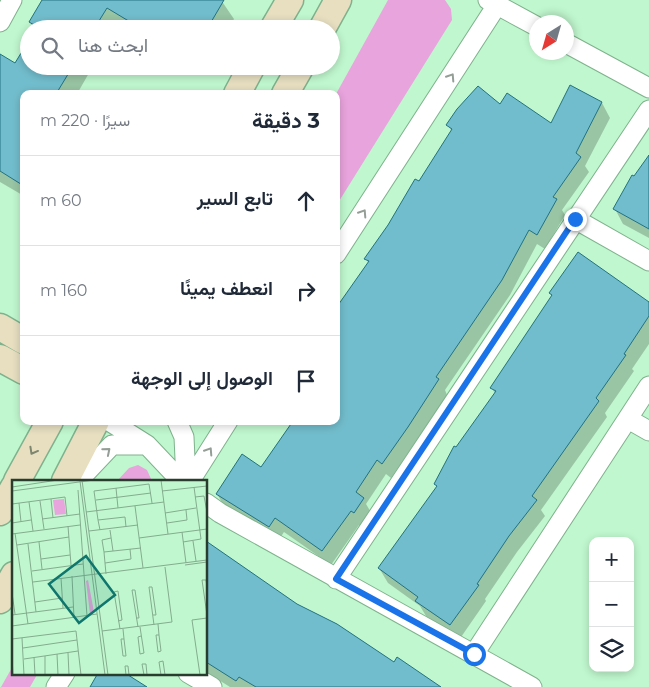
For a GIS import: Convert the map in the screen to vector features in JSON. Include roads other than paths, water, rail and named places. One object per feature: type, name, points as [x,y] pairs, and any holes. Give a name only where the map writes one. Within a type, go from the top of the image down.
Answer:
[{"type":"street","points":[[0,22],[12,0]]},
{"type":"street","points":[[279,20],[290,0]]},
{"type":"street","points":[[327,20],[338,0]]},
{"type":"street","points":[[340,248],[493,3],[529,22]]},
{"type":"street","points":[[574,47],[649,88]]},
{"type":"street","points":[[238,90],[247,75]]},
{"type":"street","points":[[287,90],[295,75]]},
{"type":"street","points":[[336,579],[649,110]]},
{"type":"street","points":[[575,219],[649,261]]},
{"type":"street","points":[[0,327],[20,339]]},
{"type":"street","points":[[0,358],[20,369]]},
{"type":"street","points":[[474,654],[649,386]]},
{"type":"street","points":[[628,419],[649,431]]},
{"type":"street","points":[[18,480],[48,425]]},
{"type":"street","points":[[66,480],[94,425]]},
{"type":"street","points":[[115,425],[147,445],[182,475]]},
{"type":"street","points":[[179,425],[184,438],[182,475]]},
{"type":"street","points":[[182,475],[225,425]]},
{"type":"street","points":[[79,480],[112,445],[147,445]]},
{"type":"street","points":[[0,512],[12,491]]},
{"type":"street","points":[[208,505],[220,514],[532,687]]},
{"type":"street","points":[[0,600],[12,579]]},
{"type":"street","points":[[56,687],[64,674]]},
{"type":"street","points":[[190,674],[212,687]]}]
